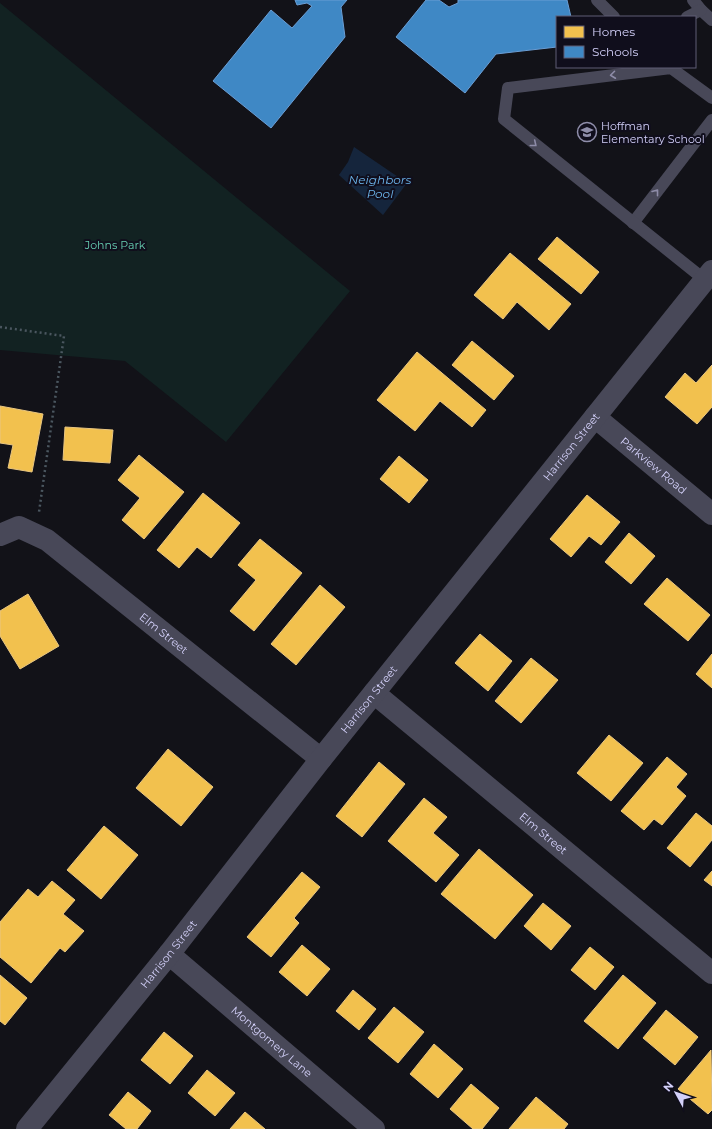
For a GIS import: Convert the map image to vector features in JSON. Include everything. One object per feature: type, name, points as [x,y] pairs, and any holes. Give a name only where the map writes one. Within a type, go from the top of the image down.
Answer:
[{"type":"street","name":"Harrison Street","points":[[27,1129],[169,954],[374,693],[708,275]]},
{"type":"street","name":"Parkview Road","points":[[595,417],[712,514]]},
{"type":"street","name":"Elm Street","points":[[0,535],[19,527],[47,540],[322,759]]},
{"type":"street","name":"Elm Street","points":[[374,693],[712,973]]},
{"type":"street","name":"Montgomery Lane","points":[[169,954],[374,1129]]},
{"type":"lane","points":[[597,0],[613,16]]},
{"type":"lane","points":[[688,16],[697,5],[712,20]]},
{"type":"lane","points":[[708,275],[632,223],[504,119],[508,88],[671,68],[712,98]]},
{"type":"lane","points":[[632,223],[712,120]]},
{"type":"path","points":[[0,327],[64,336],[35,535]]},
{"type":"green space","name":"Johns Park","points":[[0,3],[350,291],[226,442],[125,361],[0,350]]},
{"type":"water","name":"Neighbors Pool","points":[[354,147],[407,183],[383,215],[339,175],[348,162]]},
{"type":"building: Homes","points":[[557,237],[599,272],[581,294],[538,259]]},
{"type":"building: Homes","points":[[510,253],[571,304],[549,330],[517,302],[503,319],[474,295]]},
{"type":"building: Homes","points":[[472,341],[514,376],[494,400],[452,365]]},
{"type":"building: Homes","points":[[417,352],[486,410],[472,427],[440,401],[415,431],[377,400]]},
{"type":"building: Homes","points":[[712,365],[712,407],[697,424],[665,397],[685,373],[696,383]]},
{"type":"building: Homes","points":[[0,406],[43,414],[32,472],[8,468],[13,445],[0,443]]},
{"type":"building: Homes","points":[[65,427],[113,430],[110,463],[63,460]]},
{"type":"building: Homes","points":[[139,455],[184,492],[144,539],[122,520],[140,498],[118,480]]},
{"type":"building: Homes","points":[[399,456],[428,480],[409,503],[380,479]]},
{"type":"building: Homes","points":[[203,493],[240,523],[211,558],[197,547],[179,568],[157,550]]},
{"type":"building: Homes","points":[[587,495],[620,522],[601,545],[589,536],[571,557],[550,539]]},
{"type":"building: Homes","points":[[629,533],[655,556],[631,584],[605,562]]},
{"type":"building: Homes","points":[[260,539],[302,573],[254,631],[230,611],[256,580],[238,565]]},
{"type":"building: Homes","points":[[667,578],[710,615],[688,641],[644,604]]},
{"type":"building: Homes","points":[[320,585],[345,607],[296,665],[271,644]]},
{"type":"building: Homes","points":[[28,594],[59,646],[20,669],[0,636],[0,611]]},
{"type":"building: Homes","points":[[480,634],[512,661],[488,691],[455,663]]},
{"type":"building: Homes","points":[[712,654],[712,688],[696,674]]},
{"type":"building: Homes","points":[[531,658],[558,680],[521,723],[495,701]]},
{"type":"building: Homes","points":[[609,735],[643,763],[611,801],[577,773]]},
{"type":"building: Homes","points":[[168,749],[213,787],[181,826],[136,788]]},
{"type":"building: Homes","points":[[667,757],[687,774],[676,787],[686,796],[662,825],[654,819],[644,830],[621,811]]},
{"type":"building: Homes","points":[[379,762],[405,784],[362,837],[336,816]]},
{"type":"building: Homes","points":[[424,798],[447,817],[433,833],[459,855],[436,882],[388,841]]},
{"type":"building: Homes","points":[[696,813],[712,826],[712,840],[690,867],[667,848]]},
{"type":"building: Homes","points":[[104,826],[138,855],[101,899],[67,870]]},
{"type":"building: Homes","points":[[479,849],[533,895],[495,939],[441,894]]},
{"type":"building: Homes","points":[[712,871],[712,886],[704,880]]},
{"type":"building: Homes","points":[[302,872],[320,887],[294,918],[299,923],[271,957],[247,937]]},
{"type":"building: Homes","points":[[52,881],[75,900],[63,914],[84,931],[65,952],[60,948],[31,983],[0,957],[0,922],[28,889],[38,897]]},
{"type":"building: Homes","points":[[543,903],[571,926],[551,950],[524,926]]},
{"type":"building: Homes","points":[[302,945],[330,969],[307,996],[279,972]]},
{"type":"building: Homes","points":[[590,947],[614,967],[595,990],[571,970]]},
{"type":"building: Homes","points":[[0,975],[27,998],[5,1025],[0,1021]]},
{"type":"building: Homes","points":[[623,975],[656,1003],[618,1049],[584,1021]]},
{"type":"building: Homes","points":[[353,990],[376,1009],[359,1030],[336,1011]]},
{"type":"building: Homes","points":[[394,1007],[424,1032],[398,1063],[368,1038]]},
{"type":"building: Homes","points":[[666,1010],[698,1037],[675,1065],[643,1038]]},
{"type":"building: Homes","points":[[164,1032],[193,1056],[170,1084],[141,1060]]},
{"type":"building: Homes","points":[[434,1044],[463,1069],[438,1098],[410,1074]]},
{"type":"building: Homes","points":[[711,1050],[712,1110],[708,1114],[678,1089]]},
{"type":"building: Homes","points":[[207,1070],[235,1093],[215,1116],[188,1093]]},
{"type":"building: Homes","points":[[471,1084],[499,1108],[482,1129],[473,1129],[450,1109]]},
{"type":"building: Homes","points":[[128,1092],[151,1111],[137,1129],[126,1129],[109,1115]]},
{"type":"building: Homes","points":[[536,1097],[568,1124],[564,1129],[509,1129]]},
{"type":"building: Homes","points":[[245,1112],[265,1129],[230,1129]]},
{"type":"building: Schools","points":[[295,0],[347,0],[341,7],[345,37],[271,128],[213,81],[271,10],[292,28],[312,6],[307,3],[297,5]]},
{"type":"building: Schools","points":[[426,0],[439,0],[449,7],[458,3],[458,0],[567,0],[571,16],[556,16],[556,47],[496,54],[465,93],[396,37]]},
{"type":"place","name":"Hoffman Elementary School","points":[[587,132]]}]
